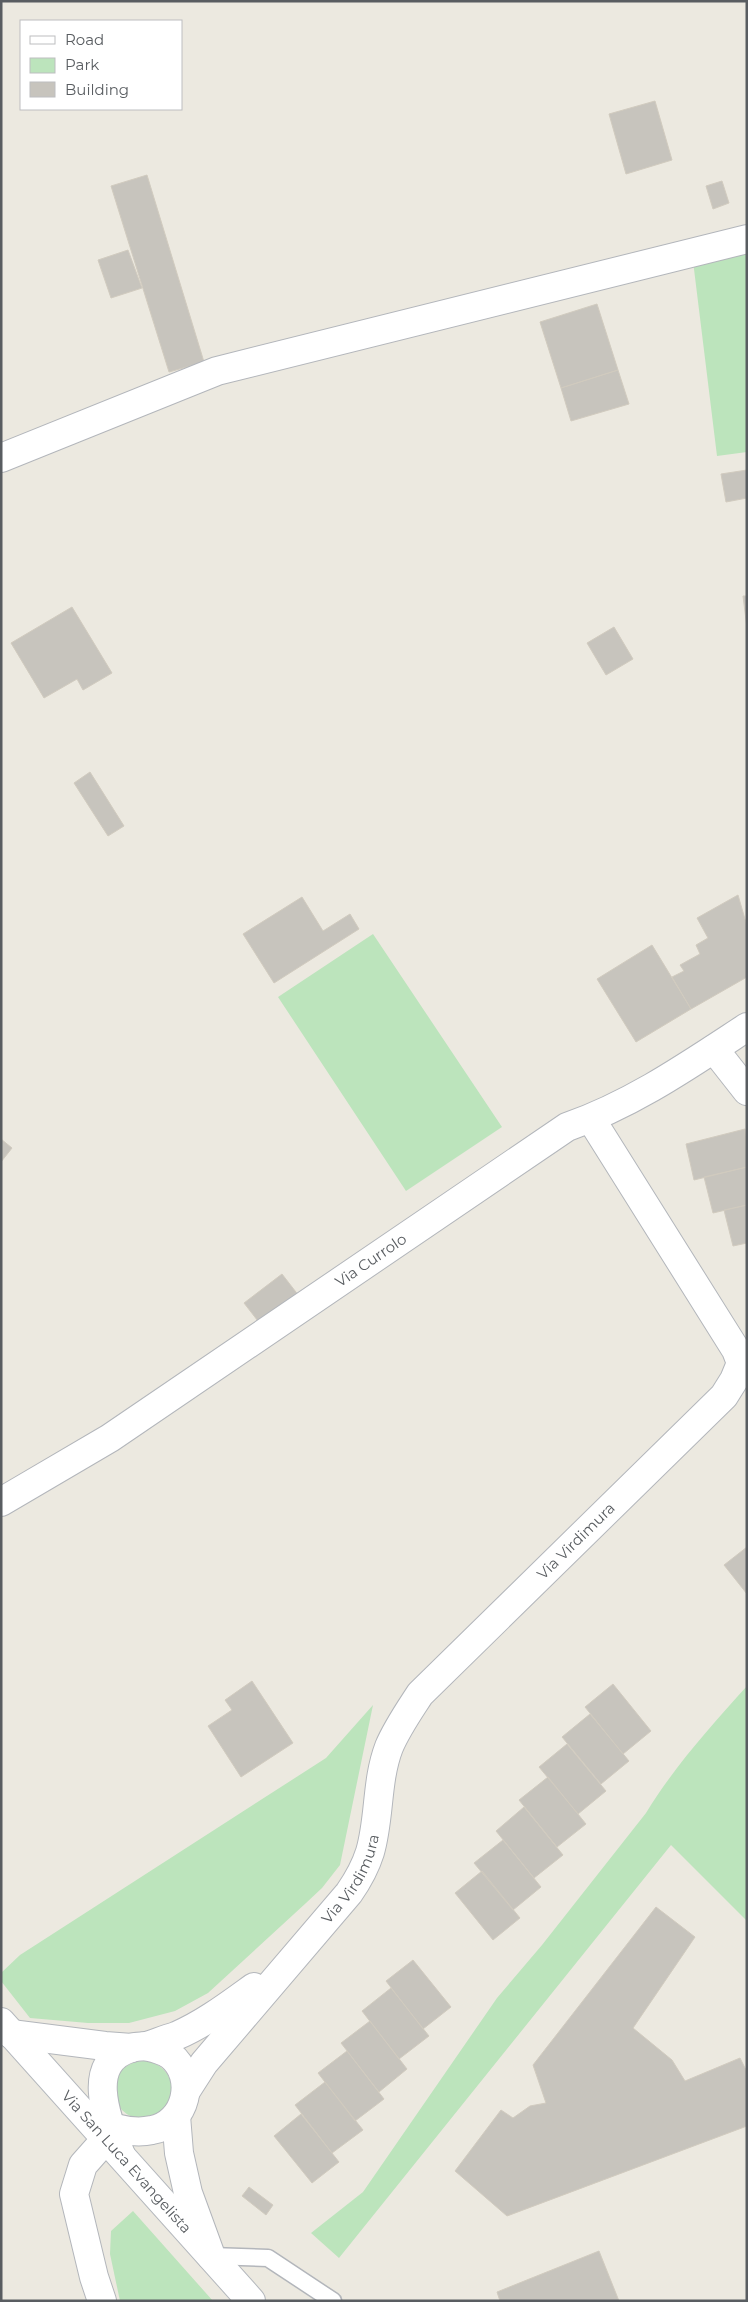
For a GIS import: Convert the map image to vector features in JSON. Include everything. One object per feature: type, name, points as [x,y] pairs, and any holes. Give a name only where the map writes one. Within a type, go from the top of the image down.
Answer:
[{"type":"street","points":[[1,458],[217,371],[747,239]]},
{"type":"street","name":"Via Currolo","points":[[1,1502],[110,1438],[567,1127],[591,1118],[651,1089],[747,1027]]},
{"type":"street","points":[[714,1049],[747,1091]]},
{"type":"street","name":"Via Virdimura","points":[[284,1966],[337,1907],[362,1874],[370,1852],[381,1781],[389,1748],[401,1723],[420,1694],[724,1396],[744,1361],[591,1118]]},
{"type":"street","points":[[102,2301],[94,2277],[74,2194],[83,2165],[106,2135],[102,2090],[104,2075],[115,2058],[138,2047],[176,2035],[210,2018],[284,1966]]},
{"type":"street","points":[[106,2135],[152,2130],[165,2126],[176,2116],[183,2104],[186,2091],[204,2063],[284,1966]]},
{"type":"street","points":[[6,2028],[104,2046],[158,2049],[170,2055],[179,2066],[184,2078],[186,2091]]},
{"type":"street","name":"Via San Luca Evangelista","points":[[6,2028],[106,2135],[252,2301]]},
{"type":"street","points":[[176,2116],[179,2153],[188,2193],[211,2256]]},
{"type":"lane","points":[[211,2256],[268,2258],[333,2301]]},
{"type":"green space","points":[[747,254],[747,452],[717,456],[693,261]]},
{"type":"green space","points":[[373,934],[502,1127],[406,1191],[278,997]]},
{"type":"green space","points":[[747,1686],[747,1921],[671,1845],[339,2258],[311,2233],[363,2192],[497,1998],[542,1945],[646,1813],[694,1747]]},
{"type":"green space","points":[[373,1705],[340,1865],[322,1888],[208,1993],[175,2011],[129,2023],[88,2023],[30,2018],[1,1981],[1,1973],[20,1955],[326,1758]]},
{"type":"green space","points":[[137,2061],[149,2061],[164,2069],[172,2084],[172,2096],[164,2111],[149,2119],[137,2119],[122,2111],[114,2096],[114,2084],[122,2069]]},
{"type":"green space","points":[[133,2211],[213,2301],[120,2301],[110,2254],[111,2231]]},
{"type":"building","points":[[655,101],[672,160],[626,174],[609,114]]},
{"type":"building","points":[[147,175],[204,362],[169,372],[111,186]]},
{"type":"building","points":[[722,181],[729,203],[713,209],[706,186]]},
{"type":"building","points":[[128,250],[142,288],[111,298],[98,260]]},
{"type":"building","points":[[597,304],[618,370],[561,388],[540,322]]},
{"type":"building","points":[[618,370],[629,404],[571,421],[561,388]]},
{"type":"building","points":[[747,470],[747,498],[726,502],[721,474]]},
{"type":"building","points":[[743,596],[747,596],[747,628]]},
{"type":"building","points":[[72,607],[112,673],[83,690],[77,679],[44,698],[11,643]]},
{"type":"building","points":[[614,627],[633,659],[606,675],[587,643]]},
{"type":"building","points":[[90,772],[124,826],[108,836],[74,783]]},
{"type":"building","points":[[738,895],[747,926],[747,977],[691,1009],[672,977],[684,971],[680,965],[700,954],[696,945],[708,938],[697,918]]},
{"type":"building","points":[[302,897],[323,931],[350,914],[359,929],[274,983],[243,934]]},
{"type":"building","points":[[652,945],[691,1009],[636,1042],[597,979]]},
{"type":"building","points":[[745,1129],[747,1167],[694,1180],[686,1144]]},
{"type":"building","points":[[1,1139],[12,1148],[1,1162]]},
{"type":"building","points":[[747,1167],[747,1205],[713,1213],[704,1177]]},
{"type":"building","points":[[747,1205],[747,1243],[733,1246],[724,1210]]},
{"type":"building","points":[[282,1274],[299,1296],[261,1325],[244,1303]]},
{"type":"building","points":[[747,1547],[747,1594],[724,1565]]},
{"type":"building","points":[[252,1681],[293,1743],[241,1777],[208,1726],[232,1710],[225,1700]]},
{"type":"building","points":[[613,1684],[651,1731],[623,1754],[585,1707]]},
{"type":"building","points":[[590,1714],[629,1761],[601,1784],[562,1737]]},
{"type":"building","points":[[567,1744],[606,1791],[578,1814],[539,1767]]},
{"type":"building","points":[[548,1777],[586,1824],[557,1847],[519,1800]]},
{"type":"building","points":[[524,1807],[563,1855],[534,1878],[496,1831]]},
{"type":"building","points":[[503,1840],[541,1887],[513,1910],[474,1863]]},
{"type":"building","points":[[482,1871],[520,1918],[493,1940],[455,1893]]},
{"type":"building","points":[[656,1907],[695,1937],[633,2028],[672,2060],[685,2081],[740,2058],[747,2072],[747,2126],[507,2216],[455,2171],[501,2110],[513,2118],[530,2106],[546,2103],[533,2065]]},
{"type":"building","points":[[413,1960],[451,2007],[423,2029],[386,1981]]},
{"type":"building","points":[[391,1988],[429,2036],[399,2059],[362,2011]]},
{"type":"building","points":[[370,2021],[407,2069],[379,2092],[341,2043]]},
{"type":"building","points":[[347,2051],[384,2099],[355,2121],[318,2073]]},
{"type":"building","points":[[325,2082],[363,2130],[332,2153],[295,2105]]},
{"type":"building","points":[[301,2114],[339,2162],[312,2183],[274,2136]]},
{"type":"building","points":[[249,2187],[273,2205],[266,2215],[242,2196]]},
{"type":"building","points":[[599,2251],[619,2301],[500,2301],[497,2292]]}]
